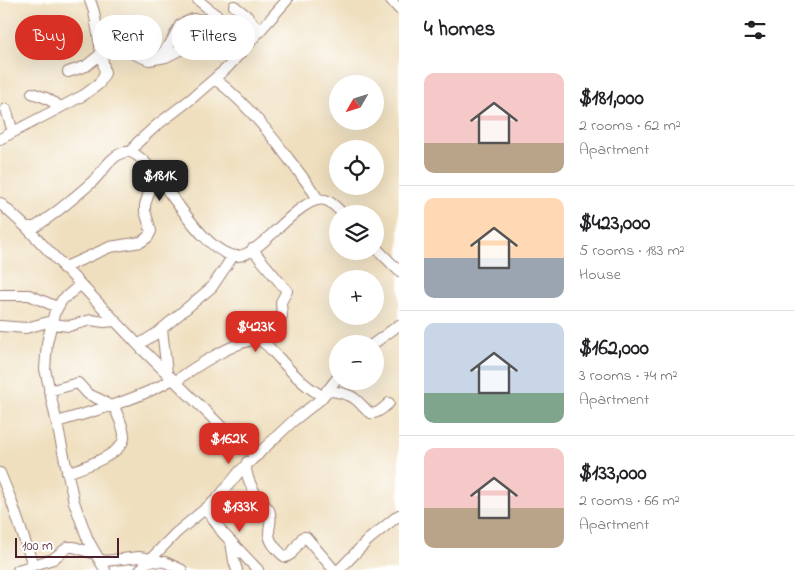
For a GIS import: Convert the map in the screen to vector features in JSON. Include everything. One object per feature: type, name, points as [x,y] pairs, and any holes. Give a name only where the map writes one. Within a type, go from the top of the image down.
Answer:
[{"type":"street","points":[[90,0],[93,15]]},
{"type":"street","points":[[198,0],[214,15]]},
{"type":"street","points":[[255,38],[287,0]]},
{"type":"street","points":[[392,0],[399,9]]},
{"type":"street","points":[[221,15],[229,12],[237,3],[260,32]]},
{"type":"street","points":[[162,53],[172,40]]},
{"type":"street","points":[[68,72],[86,66],[93,59]]},
{"type":"street","points":[[0,139],[84,95],[99,84],[105,73],[103,60]]},
{"type":"street","points":[[132,151],[137,143],[157,125],[215,79],[235,60]]},
{"type":"street","points":[[215,79],[241,101],[258,119],[318,199]]},
{"type":"street","points":[[32,94],[46,98],[62,107]]},
{"type":"street","points":[[6,109],[13,132]]},
{"type":"street","points":[[26,227],[35,227],[46,220],[92,182],[116,157],[124,152],[132,151],[155,174],[204,236],[222,252],[233,256],[245,255],[305,205],[318,199],[327,200],[333,205]]},
{"type":"street","points":[[63,268],[110,247],[141,242],[148,237],[151,231],[145,205],[155,174]]},
{"type":"street","points":[[0,203],[26,227],[138,345],[244,447],[258,455]]},
{"type":"street","points":[[57,422],[112,406],[156,390],[172,378],[222,352],[239,344],[259,341],[274,328],[282,316],[282,298],[287,290],[252,250]]},
{"type":"street","points":[[138,345],[162,329],[212,287],[233,256]]},
{"type":"street","points":[[384,256],[399,271]]},
{"type":"street","points":[[80,285],[62,300],[57,307],[52,322],[45,362],[49,391],[74,502],[86,535],[105,570]]},
{"type":"street","points":[[0,295],[29,295],[57,307]]},
{"type":"street","points":[[0,326],[26,328],[52,322],[69,326],[91,320],[115,321]]},
{"type":"street","points":[[384,336],[399,325]]},
{"type":"street","points":[[162,329],[172,378]]},
{"type":"street","points":[[259,341],[263,342],[290,371],[314,392],[346,394],[371,413],[381,410],[389,403]]},
{"type":"street","points":[[49,391],[78,383],[88,394],[112,406],[124,434],[124,441],[114,452],[83,468],[67,472]]},
{"type":"street","points":[[140,570],[176,533],[217,500],[245,466],[293,421],[314,405],[329,388]]},
{"type":"street","points":[[244,447],[247,463],[245,466],[256,493],[268,510],[270,521],[268,537],[284,557],[289,556],[300,541],[306,537],[340,569],[368,540],[399,515]]},
{"type":"street","points":[[0,473],[36,566]]},
{"type":"street","points":[[206,508],[222,532],[258,570]]},
{"type":"street","points":[[78,548],[84,543],[86,535]]},
{"type":"street","points":[[231,542],[234,561],[238,570]]},
{"type":"street","points":[[18,570],[36,566],[53,559],[68,547],[78,548],[105,561],[139,557],[165,562],[182,570]]}]
